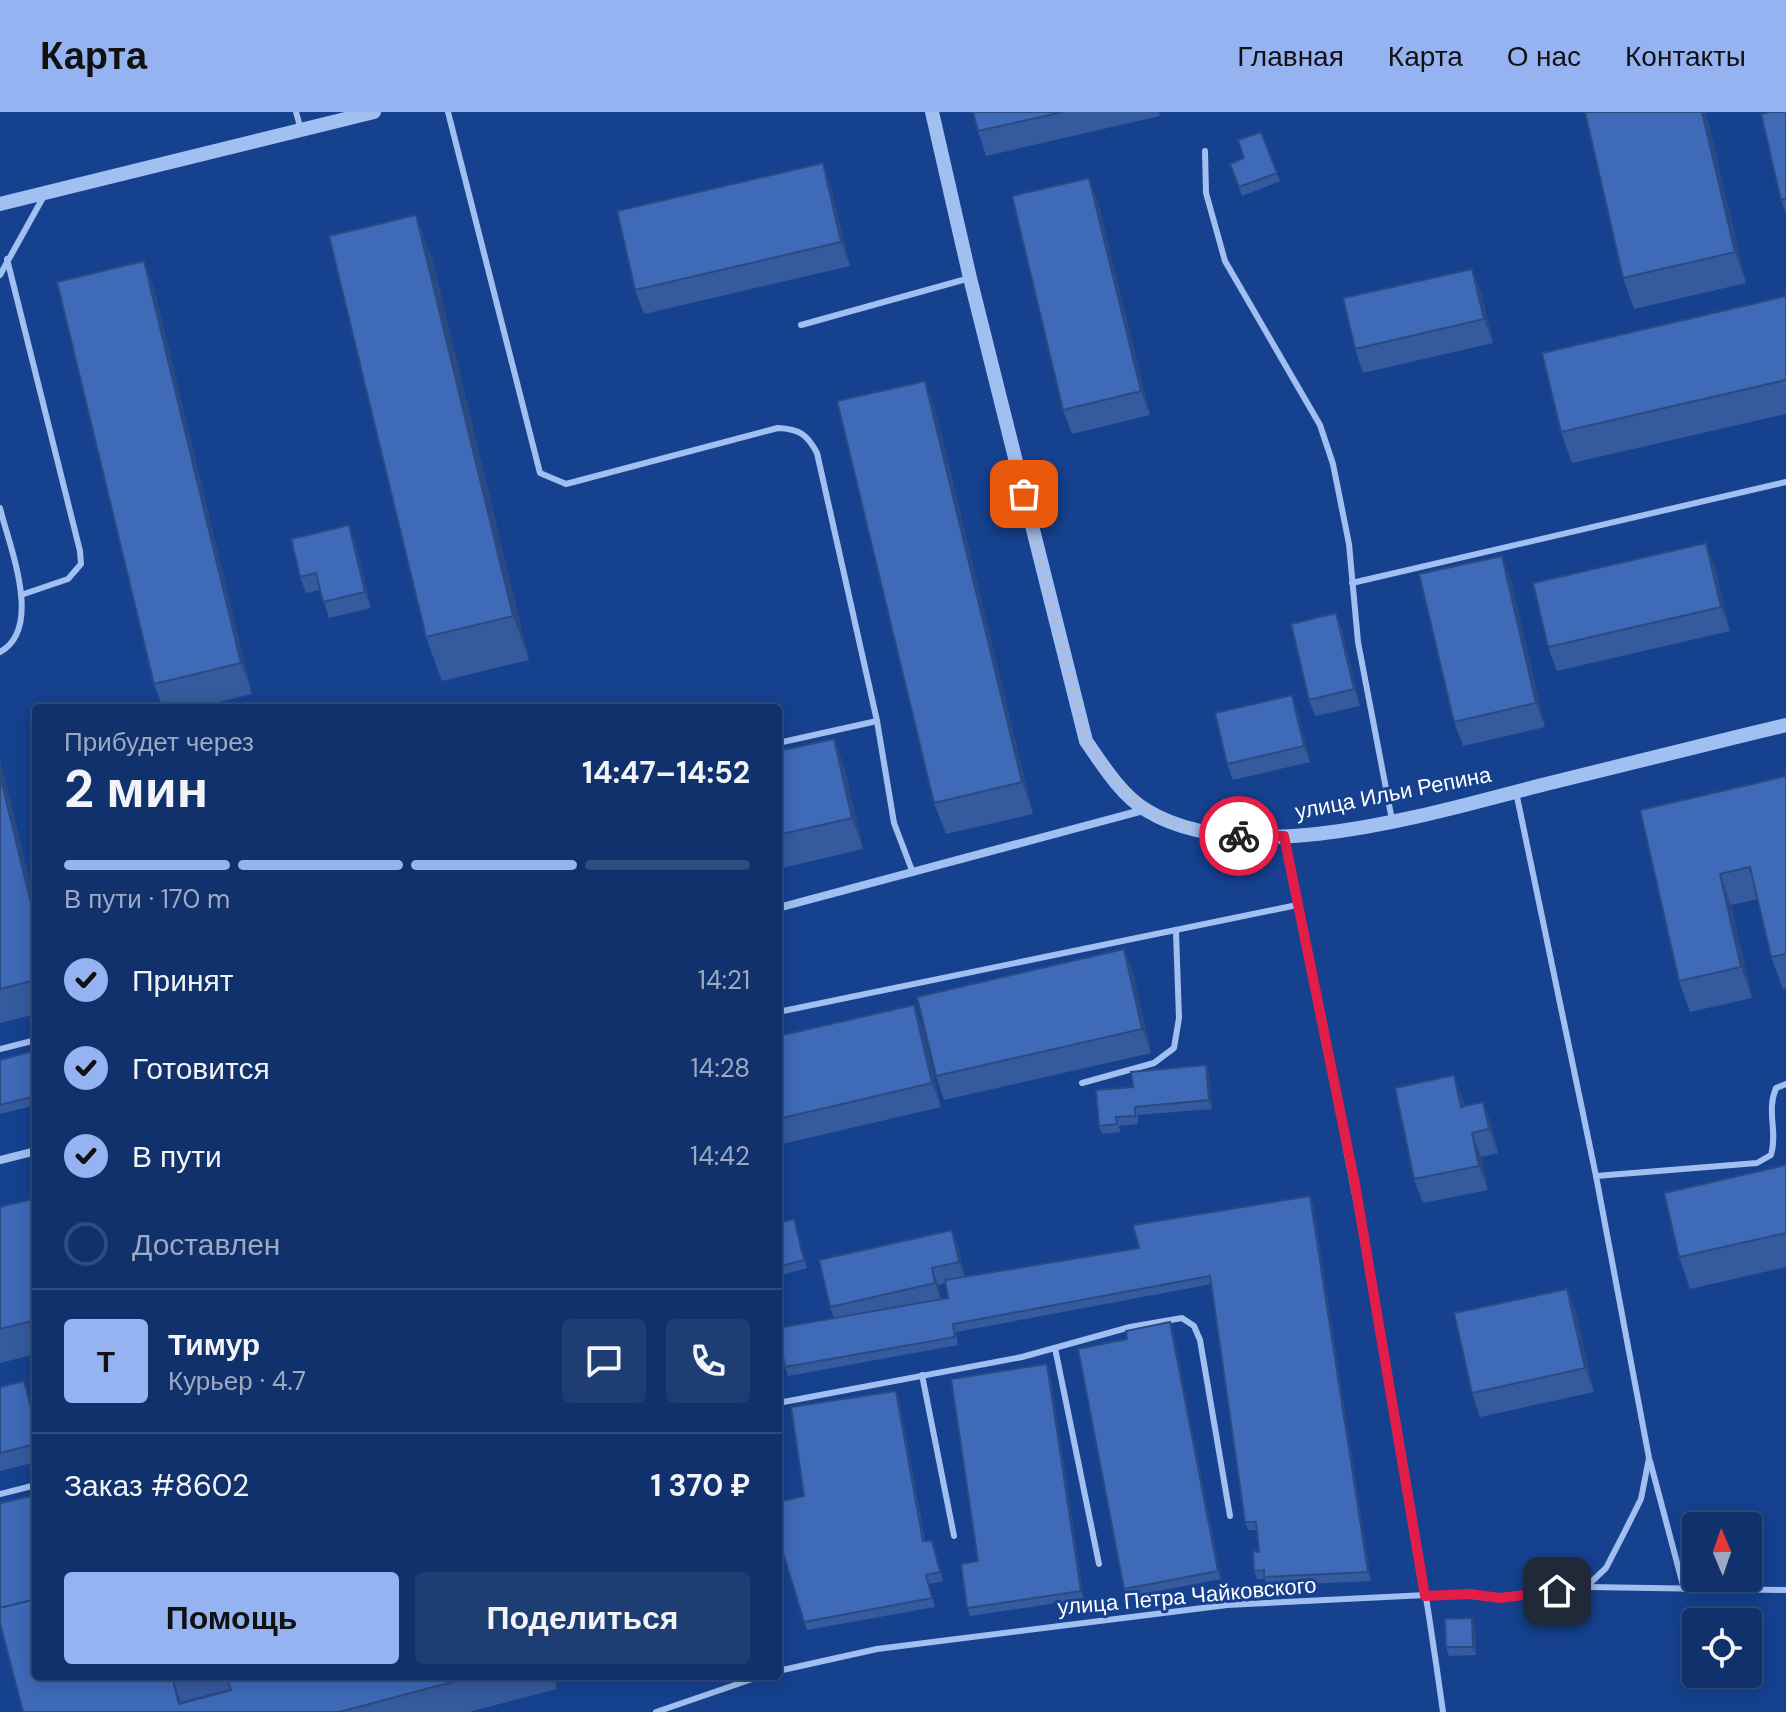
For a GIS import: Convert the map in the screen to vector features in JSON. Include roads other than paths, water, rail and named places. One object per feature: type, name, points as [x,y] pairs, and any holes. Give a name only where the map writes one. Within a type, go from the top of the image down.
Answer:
[{"type":"street","points":[[0,204],[374,112]]},
{"type":"street","points":[[782,907],[1145,810],[1110,774],[1086,741],[970,278],[932,112]]},
{"type":"street","name":"улица Ильи Репина","points":[[1145,810],[1188,827],[1236,836],[1330,833],[1392,821],[1786,725]]},
{"type":"street","points":[[0,1160],[32,1152]]},
{"type":"lane","points":[[296,112],[301,130]]},
{"type":"lane","points":[[448,112],[540,473],[566,484],[778,428],[798,429],[809,438],[817,453],[877,721],[894,823],[913,873]]},
{"type":"lane","points":[[1205,151],[1206,193],[1225,261],[1320,425],[1343,505],[1358,642],[1392,821]]},
{"type":"lane","points":[[0,275],[46,193]]},
{"type":"lane","points":[[7,259],[81,564],[68,579],[21,595]]},
{"type":"lane","points":[[801,325],[970,278]]},
{"type":"lane","points":[[1352,583],[1786,482]]},
{"type":"lane","points":[[0,508],[21,595],[23,620],[17,637],[0,652]]},
{"type":"lane","points":[[782,742],[877,721]]},
{"type":"lane","points":[[1516,791],[1596,1176],[1649,1458],[1682,1582]]},
{"type":"lane","points":[[1284,836],[1355,1184],[1443,1712]]},
{"type":"lane","points":[[782,1011],[1297,905]]},
{"type":"lane","points":[[1082,1083],[1154,1063],[1174,1048],[1179,1018],[1176,932]]},
{"type":"lane","points":[[0,1049],[32,1041]]},
{"type":"lane","points":[[1596,1176],[1757,1163],[1771,1155],[1776,1137],[1769,1111],[1771,1099],[1776,1088],[1786,1084]]},
{"type":"lane","points":[[782,1402],[1055,1348],[1169,1318],[1182,1318],[1194,1326],[1204,1361],[1230,1516]]},
{"type":"lane","points":[[1055,1348],[1099,1564]]},
{"type":"lane","points":[[922,1375],[954,1536]]},
{"type":"lane","points":[[1586,1587],[1606,1568],[1641,1499],[1649,1458]]},
{"type":"lane","points":[[0,1494],[32,1486]]},
{"type":"lane","name":"улица Петра Чайковского","points":[[782,1671],[877,1649],[1227,1605],[1458,1594],[1500,1598],[1586,1587],[1682,1589]]},
{"type":"lane","name":"улица Петра Чайковского","points":[[1762,1590],[1786,1590]]},
{"type":"lane","points":[[656,1712],[749,1680]]}]
